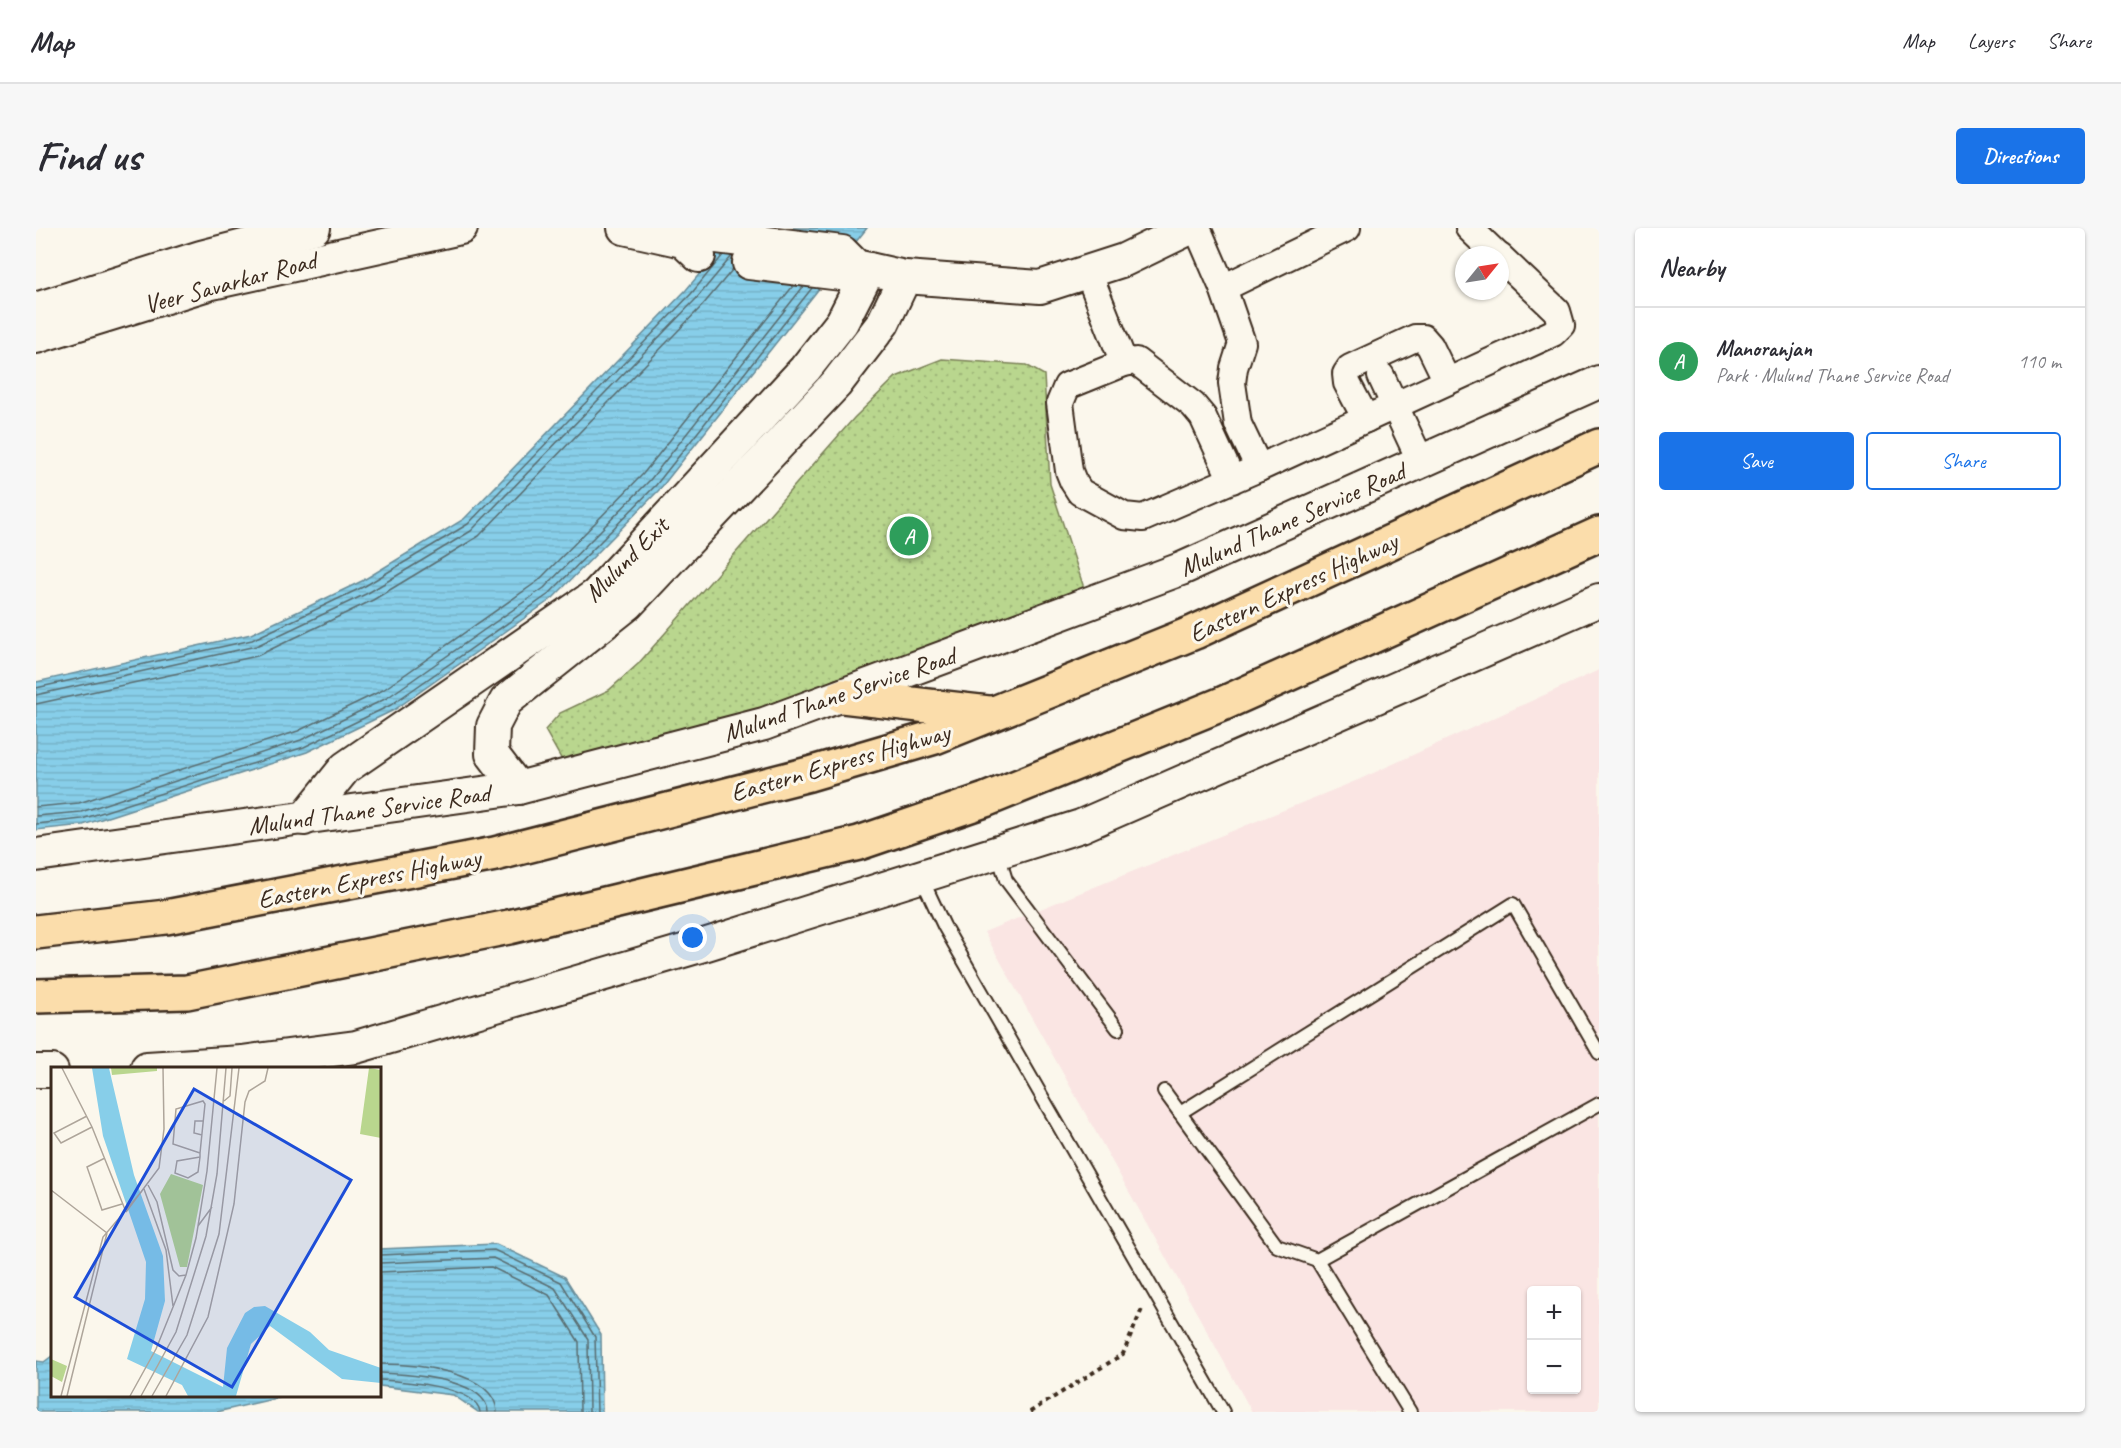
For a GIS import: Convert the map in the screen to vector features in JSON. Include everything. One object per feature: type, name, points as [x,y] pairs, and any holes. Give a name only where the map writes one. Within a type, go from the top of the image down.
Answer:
[{"type":"highway","name":"Eastern Express Highway","points":[[36,932],[166,917],[495,854],[809,774],[935,736],[1196,632],[1599,446]]},
{"type":"highway","points":[[36,996],[187,992],[509,927],[859,843],[985,800],[1222,704],[1599,534]]},
{"type":"highway","points":[[842,696],[994,713]]},
{"type":"street","name":"Veer Savarkar Road","points":[[36,337],[76,311],[201,257],[318,238],[461,228]]},
{"type":"street","points":[[624,228],[852,265],[905,277],[1041,287],[1124,260],[1190,228]]},
{"type":"street","points":[[1197,228],[1223,288],[1242,343],[1232,383],[1238,424],[1259,468]]},
{"type":"street","points":[[1223,288],[1347,228]]},
{"type":"street","points":[[1469,228],[1488,246]]},
{"type":"street","name":"Mulund Exit","points":[[304,819],[345,768],[596,595],[805,369],[842,322],[852,265]]},
{"type":"street","points":[[1232,480],[1203,417],[1193,405],[1136,361],[1124,363],[1067,386],[1062,394],[1060,403],[1069,471],[1080,492],[1133,519],[1143,518],[1232,480],[1259,468],[1553,333],[1561,325],[1557,311],[1509,265]]},
{"type":"street","points":[[1088,272],[1124,363]]},
{"type":"street","points":[[518,788],[492,754],[493,726],[506,701],[628,604],[836,384],[883,323],[905,277]]},
{"type":"street","name":"Veer Savarkar Road","points":[[36,309],[76,311]]},
{"type":"street","points":[[1366,419],[1347,383],[1346,374],[1350,368],[1415,338],[1423,338],[1447,381]]},
{"type":"street","points":[[1381,376],[1421,462]]},
{"type":"street","name":"Mulund Thane Service Road","points":[[36,855],[518,788],[764,724],[1181,569],[1599,382]]},
{"type":"street","points":[[163,1067],[242,1062],[356,1047],[921,877],[1081,826],[1599,600]]},
{"type":"lane","points":[[997,853],[1006,880],[1118,1029]]},
{"type":"lane","points":[[921,877],[944,926],[1223,1412]]},
{"type":"lane","points":[[1180,1113],[1513,904],[1599,1053]]},
{"type":"lane","points":[[1164,1091],[1277,1246],[1317,1260],[1410,1412]]},
{"type":"lane","points":[[1317,1260],[1599,1104]]},
{"type":"path","points":[[1030,1412],[1123,1354],[1151,1287]]},
{"type":"shaded area","points":[[1599,670],[1599,1412],[1252,1412],[984,932],[1358,780]]},
{"type":"green space","points":[[942,359],[1026,365],[1044,375],[1050,484],[1084,588],[790,701],[566,767],[545,730],[560,713],[609,690],[638,664],[854,418],[896,377]]},
{"type":"water","points":[[738,228],[867,228],[660,489],[553,598],[394,710],[307,752],[83,825],[36,830],[36,682],[251,634],[362,581],[464,519],[686,290]]},
{"type":"water","points":[[496,1244],[565,1277],[601,1335],[602,1412],[478,1412],[453,1395],[381,1386],[381,1249]]},
{"type":"water","points":[[51,1357],[51,1397],[282,1397],[217,1412],[36,1412],[36,1361],[44,1362]]},
{"type":"place","name":"Manoranjan","points":[[909,536]]}]
